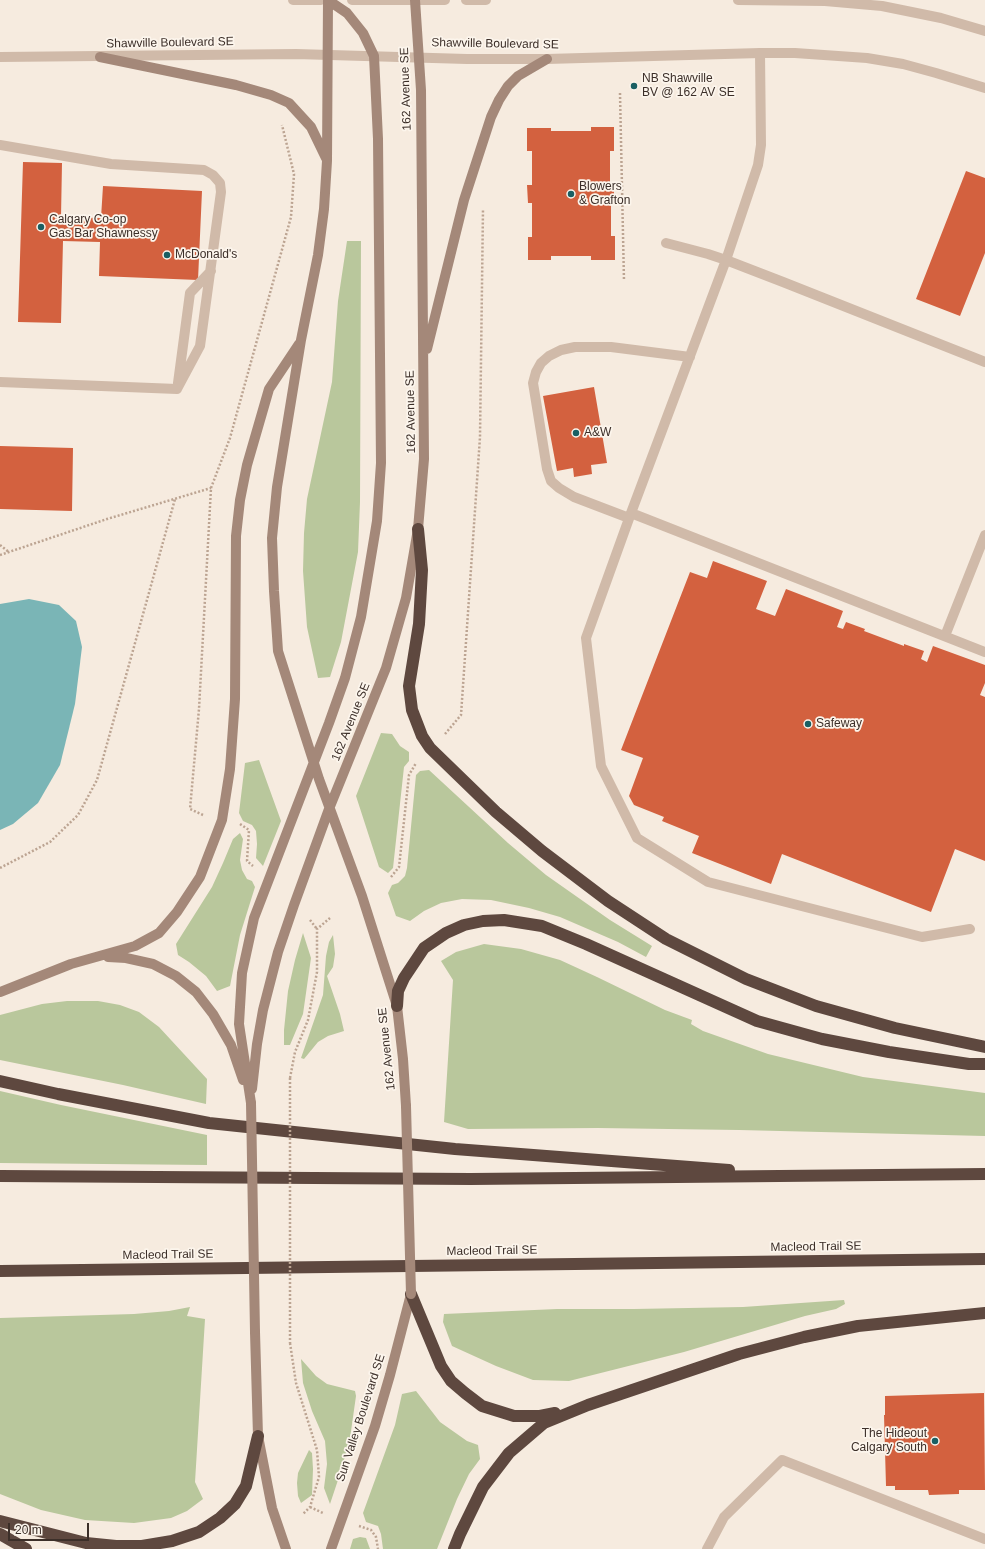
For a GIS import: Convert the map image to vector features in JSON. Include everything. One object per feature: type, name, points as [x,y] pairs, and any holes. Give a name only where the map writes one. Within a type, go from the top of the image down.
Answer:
[{"type":"highway","points":[[418,529],[422,570],[419,624],[409,686],[412,710],[422,736],[430,748],[496,812],[542,851],[608,901],[666,939],[746,979],[831,1010],[895,1028],[985,1047]]},
{"type":"highway","points":[[397,1006],[398,991],[404,978],[424,948],[446,933],[464,925],[483,921],[504,920],[542,926],[586,944],[756,1021],[822,1039],[889,1052],[968,1064],[985,1064]]},
{"type":"highway","points":[[0,1081],[58,1094],[208,1123],[455,1149],[814,1176]]},
{"type":"highway","points":[[0,1176],[471,1179],[985,1174]]},
{"type":"highway","name":"Macleod Trail SE","points":[[0,1271],[985,1259]]},
{"type":"highway","points":[[411,1294],[441,1366],[452,1381],[482,1406],[514,1416],[540,1416],[588,1405]]},
{"type":"highway","points":[[454,1549],[482,1487],[509,1453],[544,1423],[588,1405],[739,1354],[858,1326],[985,1313]]},
{"type":"highway","points":[[0,1521],[86,1544],[142,1546],[172,1541],[199,1532],[220,1518],[235,1504],[246,1486],[258,1436]]},
{"type":"highway","points":[[0,1534],[26,1549]]},
{"type":"main road","name":"162 Avenue SE","points":[[328,0],[327,161],[324,209],[318,255],[301,340],[277,487],[272,538],[278,652],[329,809],[362,896],[397,1006],[404,1059],[411,1294]]},
{"type":"main road","points":[[286,1549],[272,1508],[258,1436],[251,1103],[239,1024],[242,973],[254,918],[345,678],[359,625],[370,569],[377,521],[381,462],[378,139],[374,56],[363,33],[347,13],[328,0]]},
{"type":"main road","name":"162 Avenue SE","points":[[251,1103],[257,1044],[271,978],[294,905],[329,809],[386,668],[406,598],[418,529],[424,459],[424,363],[421,90],[416,0]]},
{"type":"main road","points":[[100,57],[236,85],[271,94],[289,103],[311,127],[327,161]]},
{"type":"main road","points":[[424,363],[464,200],[491,117],[508,86],[518,76],[547,59]]},
{"type":"main road","points":[[0,992],[71,964],[135,946],[159,933],[177,912],[200,877],[215,842],[222,820],[230,769],[235,699],[236,536],[240,500],[269,389],[301,340]]},
{"type":"main road","points":[[99,957],[126,958],[153,964],[176,976],[196,992],[213,1014],[231,1045],[251,1103]]},
{"type":"main road","name":"Sun Valley Boulevard SE","points":[[331,1549],[375,1426],[411,1294]]},
{"type":"street","points":[[293,0],[321,0]]},
{"type":"street","points":[[352,0],[445,0]]},
{"type":"street","points":[[466,0],[486,0]]},
{"type":"street","points":[[738,0],[825,0],[882,6],[941,18],[985,31]]},
{"type":"street","points":[[760,53],[761,145],[758,165],[726,260],[630,515],[586,638],[601,766],[637,838],[708,882],[922,937],[970,929]]},
{"type":"street","name":"Shawville Boulevard SE","points":[[0,57],[278,54],[418,56],[467,59],[547,59],[760,53],[830,55],[866,58],[903,64],[985,88]]},
{"type":"street","points":[[0,145],[110,164],[204,170],[213,175],[220,183],[221,192],[200,346],[177,389]]},
{"type":"street","points":[[666,243],[726,260],[985,362]]},
{"type":"street","points":[[177,389],[190,293],[211,271]]},
{"type":"street","points":[[690,357],[612,347],[575,347],[561,350],[549,356],[541,363],[533,382],[547,469],[551,481],[558,488],[574,497],[630,515],[985,652]]},
{"type":"street","points":[[0,382],[177,389]]},
{"type":"street","points":[[945,636],[985,535]]},
{"type":"street","points":[[707,1549],[724,1517],[782,1460],[985,1539]]},
{"type":"path","points":[[620,93],[624,281]]},
{"type":"path","points":[[445,734],[461,715],[462,707],[480,437],[484,208]]},
{"type":"path","points":[[0,555],[107,519],[211,488]]},
{"type":"path","points":[[0,868],[50,842],[78,815],[97,780],[175,499]]},
{"type":"path","points":[[0,545],[9,552]]},
{"type":"path","points":[[391,877],[399,867],[409,775],[417,761]]},
{"type":"path","points":[[240,824],[248,830],[247,861],[258,871]]},
{"type":"path","points":[[303,1514],[310,1507],[319,1477],[318,1450],[296,1383],[290,1343],[290,1078],[295,1052],[308,1020],[317,972],[317,929],[307,917]]},
{"type":"path","points":[[317,929],[330,918]]},
{"type":"path","points":[[310,1507],[326,1514]]},
{"type":"path","points":[[356,1525],[371,1530],[376,1537],[378,1549]]},
{"type":"green space","points":[[347,241],[361,241],[360,502],[358,552],[341,642],[330,677],[318,678],[307,627],[303,571],[304,533],[307,499],[332,382],[338,301]]},
{"type":"green space","points":[[381,733],[392,734],[400,746],[409,752],[409,761],[404,767],[393,868],[388,873],[379,867],[356,796]]},
{"type":"green space","points":[[259,760],[281,821],[263,866],[256,858],[256,831],[252,825],[243,821],[239,813],[245,763]]},
{"type":"green space","points":[[429,770],[508,843],[546,875],[610,920],[652,946],[646,957],[618,942],[560,917],[529,908],[491,900],[462,899],[441,903],[424,911],[410,921],[396,916],[388,893],[392,885],[398,883],[405,876],[407,868],[416,775],[420,771]]},
{"type":"green space","points":[[240,833],[243,839],[240,860],[242,870],[247,879],[252,881],[255,887],[240,935],[230,986],[217,991],[206,976],[178,955],[176,944],[212,887],[233,839]]},
{"type":"green space","points":[[303,933],[311,958],[303,1014],[290,1045],[284,1045],[288,991]]},
{"type":"green space","points":[[333,935],[335,954],[333,967],[327,976],[344,1031],[328,1036],[318,1042],[304,1059],[301,1058],[323,995],[326,956],[329,942]]},
{"type":"green space","points":[[484,944],[521,949],[560,960],[665,1010],[692,1020],[691,1024],[703,1031],[768,1054],[863,1077],[985,1093],[985,1136],[598,1128],[468,1129],[444,1122],[453,980],[441,961],[456,952]]},
{"type":"green space","points":[[67,1001],[98,1001],[120,1005],[139,1012],[159,1027],[207,1079],[206,1104],[123,1085],[0,1060],[0,1015],[42,1004]]},
{"type":"green space","points":[[0,1091],[207,1135],[207,1165],[0,1163]]},
{"type":"green space","points":[[844,1300],[845,1304],[836,1309],[805,1316],[684,1352],[569,1381],[533,1380],[496,1366],[452,1346],[443,1322],[444,1314],[557,1309],[743,1307]]},
{"type":"green space","points":[[190,1307],[187,1316],[205,1319],[195,1482],[203,1499],[187,1511],[171,1518],[134,1523],[85,1520],[41,1510],[0,1494],[0,1318],[134,1314],[169,1311]]},
{"type":"green space","points":[[301,1359],[316,1376],[327,1384],[355,1391],[356,1396],[350,1438],[330,1504],[324,1488],[327,1464],[325,1441],[312,1411],[303,1383]]},
{"type":"green space","points":[[416,1391],[440,1422],[467,1441],[478,1445],[480,1459],[469,1474],[457,1499],[437,1549],[383,1549],[381,1534],[378,1526],[366,1522],[363,1513],[395,1425],[402,1394]]},
{"type":"green space","points":[[309,1450],[312,1453],[312,1495],[301,1503],[298,1496],[298,1473]]},
{"type":"green space","points":[[360,1537],[366,1538],[370,1549],[350,1549],[353,1539]]},
{"type":"water","points":[[29,599],[59,605],[76,621],[82,647],[75,704],[60,765],[38,803],[13,824],[0,830],[0,604]]},
{"type":"building","name":"Blowers & Grafton","points":[[591,127],[614,127],[614,151],[610,151],[610,184],[614,184],[614,203],[611,203],[611,236],[615,236],[615,260],[591,260],[591,256],[551,256],[551,260],[528,260],[528,237],[532,237],[532,203],[528,203],[527,185],[532,185],[532,151],[527,151],[527,128],[551,128],[551,131],[591,131]]},
{"type":"building","points":[[23,162],[62,163],[61,217],[101,218],[103,186],[202,191],[198,280],[99,276],[100,242],[63,241],[61,323],[18,322]]},
{"type":"building","points":[[966,171],[985,178],[985,253],[960,316],[916,299]]},
{"type":"building","name":"A&W","points":[[594,387],[607,463],[591,465],[592,474],[574,477],[573,468],[557,471],[543,396]]},
{"type":"building","points":[[0,446],[73,448],[72,511],[0,509]]},
{"type":"building","name":"Safeway","points":[[713,561],[767,581],[756,609],[775,616],[786,589],[843,611],[837,627],[843,629],[846,622],[865,629],[864,631],[904,646],[904,644],[924,651],[921,659],[927,662],[933,646],[985,665],[985,683],[980,695],[985,697],[985,861],[955,849],[931,912],[782,854],[771,884],[692,853],[699,836],[662,821],[664,817],[634,805],[629,796],[643,758],[621,750],[690,572],[707,578]]},
{"type":"building","name":"The Hideout Calgary South","points":[[984,1393],[985,1490],[959,1490],[959,1494],[929,1495],[928,1490],[895,1490],[895,1486],[886,1486],[884,1415],[885,1396]]},
{"type":"place","name":"NB Shawville BV @ 162 AV SE","points":[[634,86]]},
{"type":"place","name":"Blowers & Grafton","points":[[571,194]]},
{"type":"place","name":"Calgary Co-op Gas Bar Shawnessy","points":[[41,227]]},
{"type":"place","name":"McDonald's","points":[[167,255]]},
{"type":"place","name":"A&W","points":[[576,433]]},
{"type":"place","name":"Safeway","points":[[808,724]]},
{"type":"place","name":"The Hideout Calgary South","points":[[935,1441]]}]
